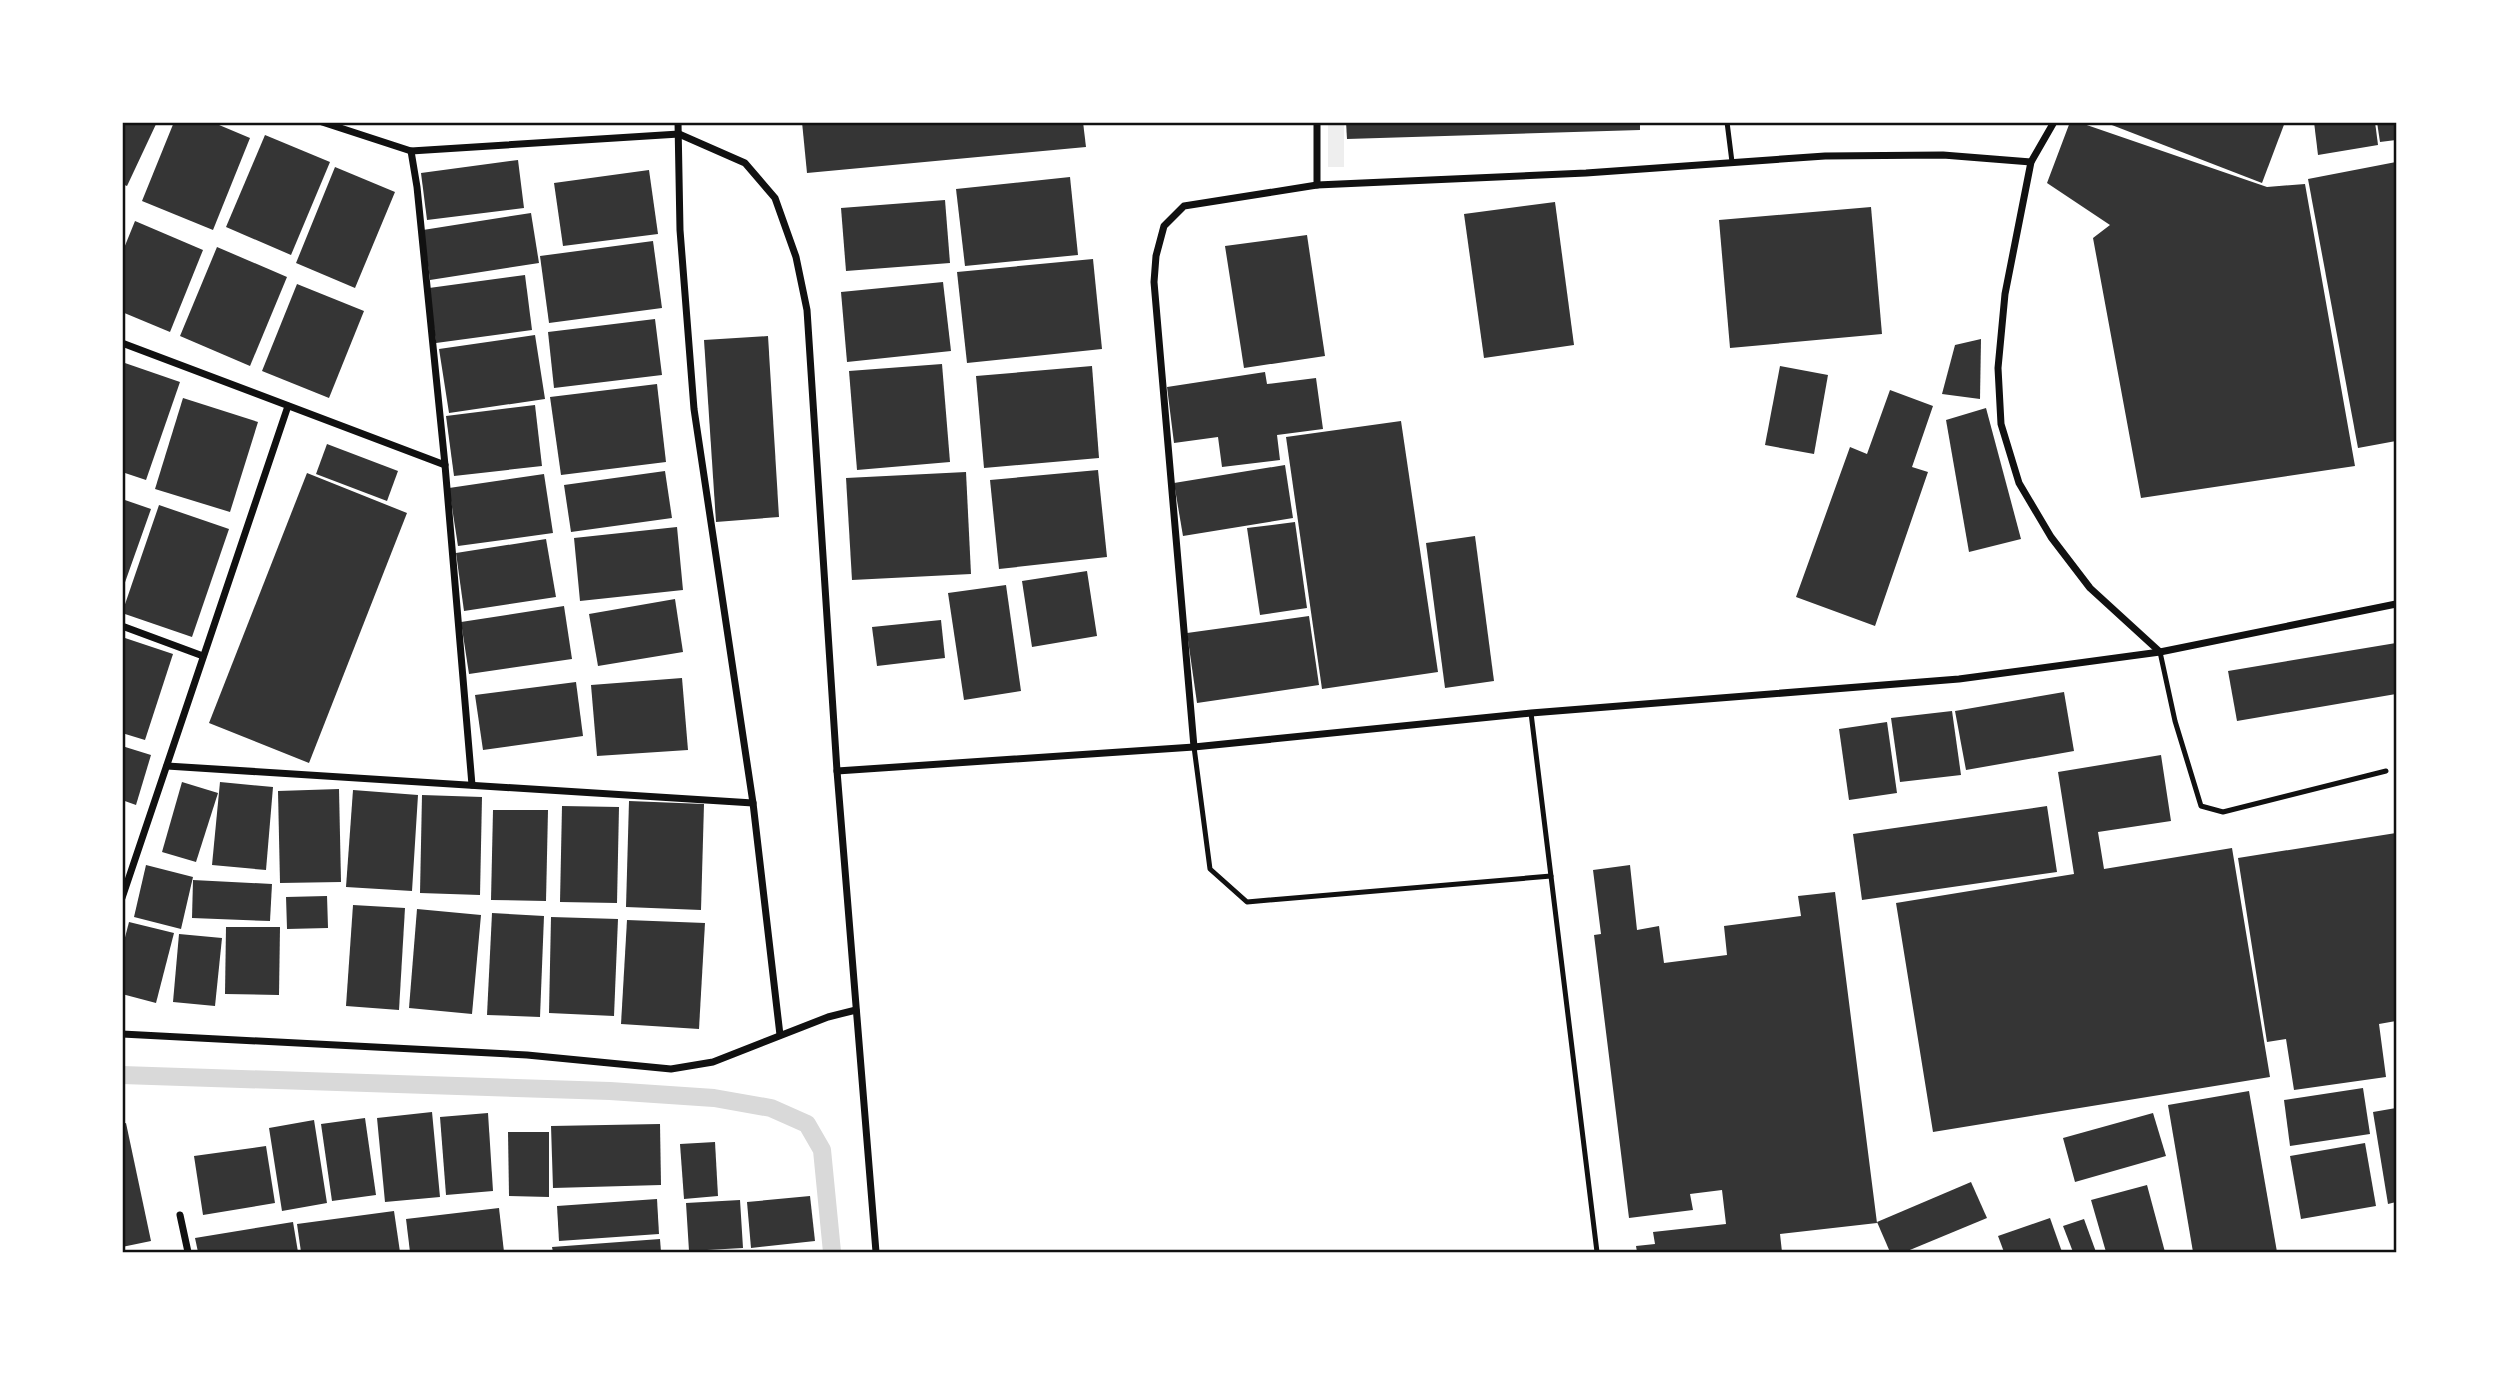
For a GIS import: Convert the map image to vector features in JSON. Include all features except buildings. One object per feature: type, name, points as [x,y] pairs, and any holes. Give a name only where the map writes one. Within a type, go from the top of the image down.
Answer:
[{"type":"street","points":[[322,122],[411,150],[679,134],[745,163],[775,198],[796,257],[807,310],[837,771],[876,1252]]},
{"type":"street","points":[[678,122],[680,230],[694,409],[753,803],[780,1035]]},
{"type":"street","points":[[1317,122],[1317,185]]},
{"type":"street","points":[[2054,122],[2031,162],[2005,294],[1997,368],[2001,424],[2020,483],[2051,537],[2090,588],[2160,652]]},
{"type":"street","points":[[411,150],[445,465],[472,785]]},
{"type":"street","points":[[1194,747],[1155,296],[1156,256],[1164,226],[1184,206],[1317,185],[1586,173],[1825,156],[1943,155],[2031,162]]},
{"type":"street","points":[[122,343],[445,465]]},
{"type":"street","points":[[122,898],[288,406]]},
{"type":"street","points":[[837,771],[1194,747],[1531,713],[1959,679],[2160,652],[2396,604]]},
{"type":"street","points":[[122,626],[204,656]]},
{"type":"street","points":[[167,766],[753,803]]},
{"type":"street","points":[[122,1034],[527,1055],[671,1069],[713,1062],[828,1017],[856,1010]]},
{"type":"street","points":[[180,1215],[188,1252]]},
{"type":"lane","points":[[1727,122],[1732,162]]},
{"type":"lane","points":[[2160,652],[2175,721],[2201,806],[2223,812],[2386,771]]},
{"type":"lane","points":[[1531,713],[1597,1252]]},
{"type":"lane","points":[[1194,747],[1210,869],[1247,902],[1551,876]]},
{"type":"shaded area","points":[[1328,123],[1344,123],[1344,167],[1328,167]]},
{"type":"waterway","points":[[122,1075],[610,1091],[714,1098],[771,1108],[807,1124],[822,1150],[832,1252]]}]
